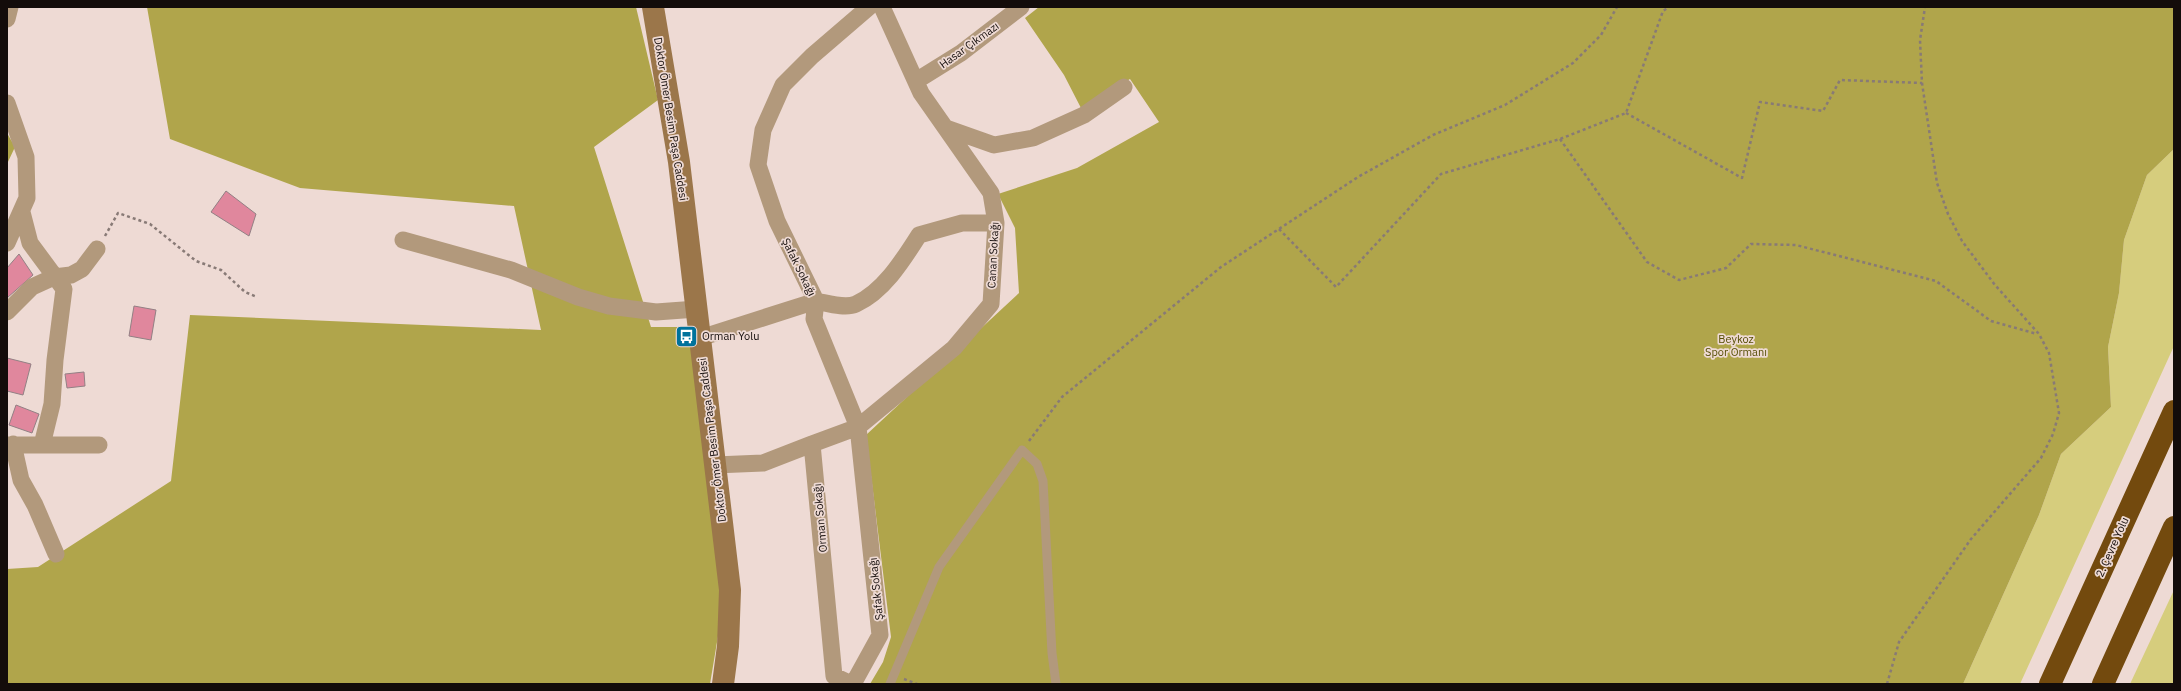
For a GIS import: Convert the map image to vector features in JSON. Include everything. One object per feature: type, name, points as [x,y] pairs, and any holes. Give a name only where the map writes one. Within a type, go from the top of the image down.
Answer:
[{"type":"highway","name":"2. Çevre Yolu","points":[[2050,684],[2174,411]]},
{"type":"highway","points":[[2102,684],[2174,528]]},
{"type":"street","points":[[7,19],[10,7]]},
{"type":"street","name":"Doktor Ömer Besim Paşa Caddesi","points":[[653,7],[679,162],[730,590],[728,646],[723,684]]},
{"type":"street","name":"Şafak Sokağı","points":[[852,684],[880,635],[858,427],[814,319],[816,301],[777,221],[758,165],[762,130],[783,85],[812,56],[869,7]]},
{"type":"street","name":"Canan Sokağı","points":[[812,444],[858,427],[954,348],[991,304],[996,223],[991,193],[921,93],[882,7]]},
{"type":"street","name":"Hasar Çıkmazı","points":[[916,81],[961,53],[1021,7]]},
{"type":"street","points":[[946,128],[994,145],[1033,138],[1084,115],[1124,87]]},
{"type":"street","points":[[7,103],[26,157],[27,198],[7,243]]},
{"type":"street","points":[[22,212],[30,243],[64,289],[55,360],[52,404],[42,445]]},
{"type":"street","points":[[700,338],[816,301],[834,305],[855,304],[879,288],[901,262],[919,235],[962,223],[996,223]]},
{"type":"street","points":[[403,240],[511,270],[578,297],[609,306],[656,312],[697,310]]},
{"type":"street","points":[[7,312],[32,287],[54,277],[71,275],[82,269],[97,249]]},
{"type":"street","points":[[715,466],[764,463],[812,444]]},
{"type":"street","name":"Orman Sokağı","points":[[812,444],[834,676],[852,684]]},
{"type":"street","points":[[56,554],[35,505],[21,480],[10,445],[99,445]]},
{"type":"lane","points":[[890,684],[939,567],[1022,450],[1037,464],[1043,481],[1052,653],[1056,684]]},
{"type":"path","points":[[1022,450],[1062,398],[1221,267],[1358,177],[1426,138],[1505,105],[1573,63],[1601,35],[1617,7]]},
{"type":"path","points":[[1279,229],[1336,287],[1441,174],[1560,139],[1626,113],[1663,11],[1669,7]]},
{"type":"path","points":[[1887,684],[1899,642],[1971,539],[2041,458],[2053,434],[2059,413],[2049,353],[2039,334],[1994,285],[1962,241],[1948,214],[1937,184],[1922,83],[1920,40],[1926,7]]},
{"type":"path","points":[[1626,113],[1742,178],[1760,102],[1823,111],[1840,80],[1922,83]]},
{"type":"path","points":[[1560,139],[1647,262],[1679,280],[1726,268],[1751,244],[1796,245],[1936,281],[1991,321],[2039,334]]},
{"type":"path","points":[[97,249],[118,213],[150,224],[196,261],[221,270],[245,292],[257,297]]},
{"type":"shaded area","points":[[2174,149],[2174,346],[2020,684],[1963,684],[2039,515],[2061,454],[2111,407],[2108,347],[2119,293],[2124,240],[2147,175]]},
{"type":"shaded area","points":[[2174,590],[2174,684],[2130,684]]},
{"type":"green space","points":[[147,7],[636,7],[658,100],[594,147],[651,327],[697,327],[722,612],[710,684],[7,684],[7,569],[38,567],[171,481],[190,315],[541,330],[514,206],[300,188],[170,139]]},
{"type":"green space","name":"Beykoz Spor Ormanı","points":[[1039,7],[2174,7],[2174,149],[2147,175],[2124,240],[2119,293],[2108,347],[2111,407],[2061,454],[2039,515],[1963,684],[870,684],[883,662],[891,637],[866,435],[1019,293],[1015,228],[998,194],[1077,168],[1159,122],[1130,79],[1081,108],[1064,75],[1025,18]]},
{"type":"green space","points":[[7,133],[15,147],[7,164]]},
{"type":"building","points":[[226,191],[256,214],[249,236],[211,212]]},
{"type":"building","points":[[19,254],[33,275],[7,298],[7,268]]},
{"type":"building","points":[[134,306],[156,310],[151,340],[129,336]]},
{"type":"building","points":[[7,358],[31,364],[23,395],[7,391]]},
{"type":"building","points":[[84,372],[85,386],[67,388],[65,374]]},
{"type":"building","points":[[16,405],[39,414],[32,433],[9,425]]},
{"type":"place","name":"Orman Yolu","points":[[687,336]]}]
